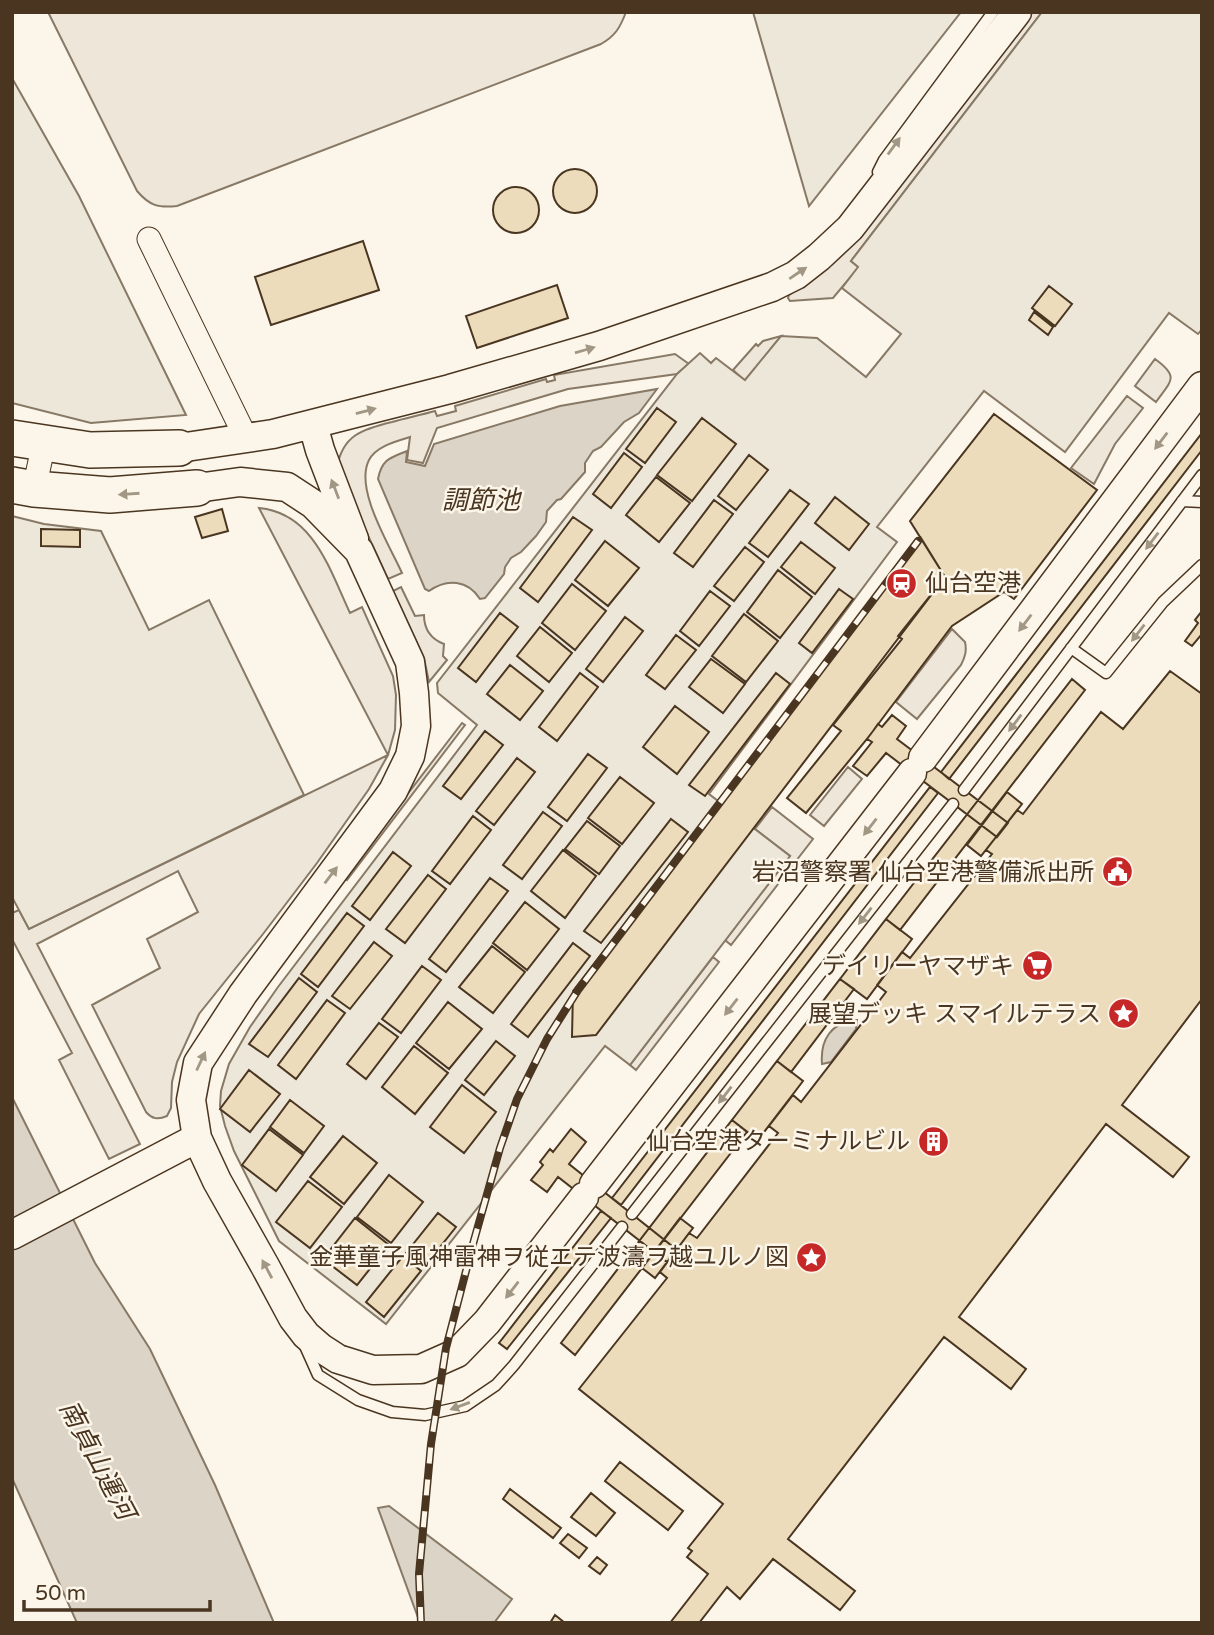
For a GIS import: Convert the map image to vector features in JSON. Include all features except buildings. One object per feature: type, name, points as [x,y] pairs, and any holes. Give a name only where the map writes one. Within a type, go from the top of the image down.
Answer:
[{"type":"main road","points":[[28,441],[90,450],[178,447]]},
{"type":"main road","points":[[23,487],[110,495],[197,488]]},
{"type":"street","points":[[178,447],[273,434],[450,389],[599,346],[772,287],[796,275],[850,228],[1017,12]]},
{"type":"street","points":[[149,239],[246,438]]},
{"type":"street","points":[[313,425],[359,551],[410,662],[416,726],[410,756],[393,791],[243,994],[198,1063],[191,1100],[197,1138],[217,1181],[293,1318],[306,1335],[338,1359],[354,1365],[373,1370],[421,1369],[457,1353],[487,1322],[917,765],[1202,386]]},
{"type":"street","points":[[23,487],[28,441]]},
{"type":"street","points":[[197,488],[240,482],[287,487],[313,504],[359,551]]},
{"type":"street","points":[[12,1235],[197,1138]]},
{"type":"lane","points":[[850,228],[884,160],[993,12]]},
{"type":"lane","points":[[964,790],[1202,475]]},
{"type":"lane","points":[[1182,501],[1202,502]]},
{"type":"lane","points":[[1071,648],[1106,673],[1163,602],[1202,565]]},
{"type":"lane","points":[[632,1214],[953,804]]},
{"type":"lane","points":[[293,1318],[318,1375],[358,1400],[391,1412],[425,1415],[465,1406],[496,1385],[622,1227]]},
{"type":"shaded area","points":[[48,12],[626,12],[617,31],[601,44],[177,206],[165,207],[150,203],[137,191]]},
{"type":"shaded area","points":[[753,12],[961,12],[809,206]]},
{"type":"shaded area","points":[[1030,12],[1042,12],[851,261],[859,267],[833,298],[790,301],[789,295],[832,264],[857,240]]},
{"type":"shaded area","points":[[1042,12],[1202,12],[1202,329],[1198,334],[1169,313],[1065,452],[984,391],[877,527],[897,542],[709,794],[790,856],[630,1065],[605,1046],[386,1324],[279,1241],[234,1151],[225,1126],[220,1106],[221,1091],[229,1064],[250,1027],[278,987],[477,725],[438,693],[437,683],[677,374],[700,353],[711,363],[716,358],[745,380],[781,336],[817,338],[866,377],[901,334],[842,288],[858,267],[851,261]]},
{"type":"shaded area","points":[[12,78],[79,196],[186,415],[91,423],[12,403]]},
{"type":"shaded area","points":[[781,336],[745,381],[733,370],[756,344],[758,346],[763,341]]},
{"type":"shaded area","points":[[675,354],[689,364],[677,374],[568,389],[437,428],[423,463],[407,460],[410,437],[377,451],[369,460],[366,486],[375,517],[402,573],[388,579],[337,468],[344,448],[355,435],[435,411],[437,416],[456,411],[455,406],[546,379],[547,382],[555,380],[554,375]]},
{"type":"shaded area","points":[[1155,359],[1170,375],[1169,384],[1156,402],[1135,386]]},
{"type":"shaded area","points":[[1127,396],[1143,408],[1115,444],[1094,484],[1071,468]]},
{"type":"shaded area","points":[[259,508],[278,512],[307,532],[327,563],[350,613],[362,607],[393,676],[396,695],[395,730],[388,755]]},
{"type":"shaded area","points":[[12,516],[44,524],[101,531],[149,630],[209,600],[304,795],[29,929],[12,897]]},
{"type":"shaded area","points":[[401,587],[415,616],[424,615],[429,633],[444,644],[443,656],[447,660],[429,682],[424,658],[393,591]]},
{"type":"shaded area","points":[[952,629],[965,642],[964,659],[917,719],[896,702]]},
{"type":"shaded area","points":[[462,723],[465,725],[347,880],[344,877]]},
{"type":"shaded area","points":[[388,755],[369,789],[317,863],[199,1014],[177,1062],[172,1082],[171,1108],[167,1116],[155,1118],[146,1112],[92,1005],[160,968],[147,939],[198,912],[178,871],[37,944],[140,1144],[109,1159],[59,1060],[72,1053],[12,939],[12,913],[19,910],[29,929]]},
{"type":"shaded area","points":[[848,767],[862,779],[824,826],[810,815]]},
{"type":"shaded area","points":[[772,807],[813,839],[731,945],[725,940],[790,856],[755,829]]},
{"type":"shaded area","points":[[713,957],[719,962],[636,1070],[630,1065]]},
{"type":"water","name":"調節池","points":[[657,389],[639,413],[624,422],[601,447],[593,451],[585,463],[585,472],[547,511],[546,522],[521,552],[511,558],[504,574],[485,598],[480,599],[470,588],[457,583],[443,584],[429,591],[425,589],[378,479],[388,460],[407,451],[406,462],[425,466],[434,444],[560,406]]},
{"type":"water","points":[[857,1020],[856,1029],[831,1062],[822,1064],[823,1047],[829,1034],[840,1024]]},
{"type":"water","name":"南貞山運河","points":[[12,1097],[95,1263],[150,1349],[215,1485],[274,1623],[77,1623],[12,1478]]},
{"type":"water","points":[[389,1506],[512,1599],[494,1623],[420,1623],[378,1508]]},
{"type":"railway","points":[[421,1623],[419,1574],[431,1444],[446,1348],[500,1148],[517,1099],[547,1039],[578,990],[918,541]]},
{"type":"place","name":"仙台空港","points":[[902,583]]},
{"type":"place","name":"岩沼警察署 仙台空港警備派出所","points":[[1117,872]]},
{"type":"place","name":"デイリーヤマザキ","points":[[1037,966]]},
{"type":"place","name":"展望デッキ スマイルテラス","points":[[1124,1014]]},
{"type":"place","name":"仙台空港ターミナルビル","points":[[933,1141]]},
{"type":"place","name":"金華童子風神雷神ヲ従エテ波濤ヲ越ユルノ図","points":[[812,1257]]}]
